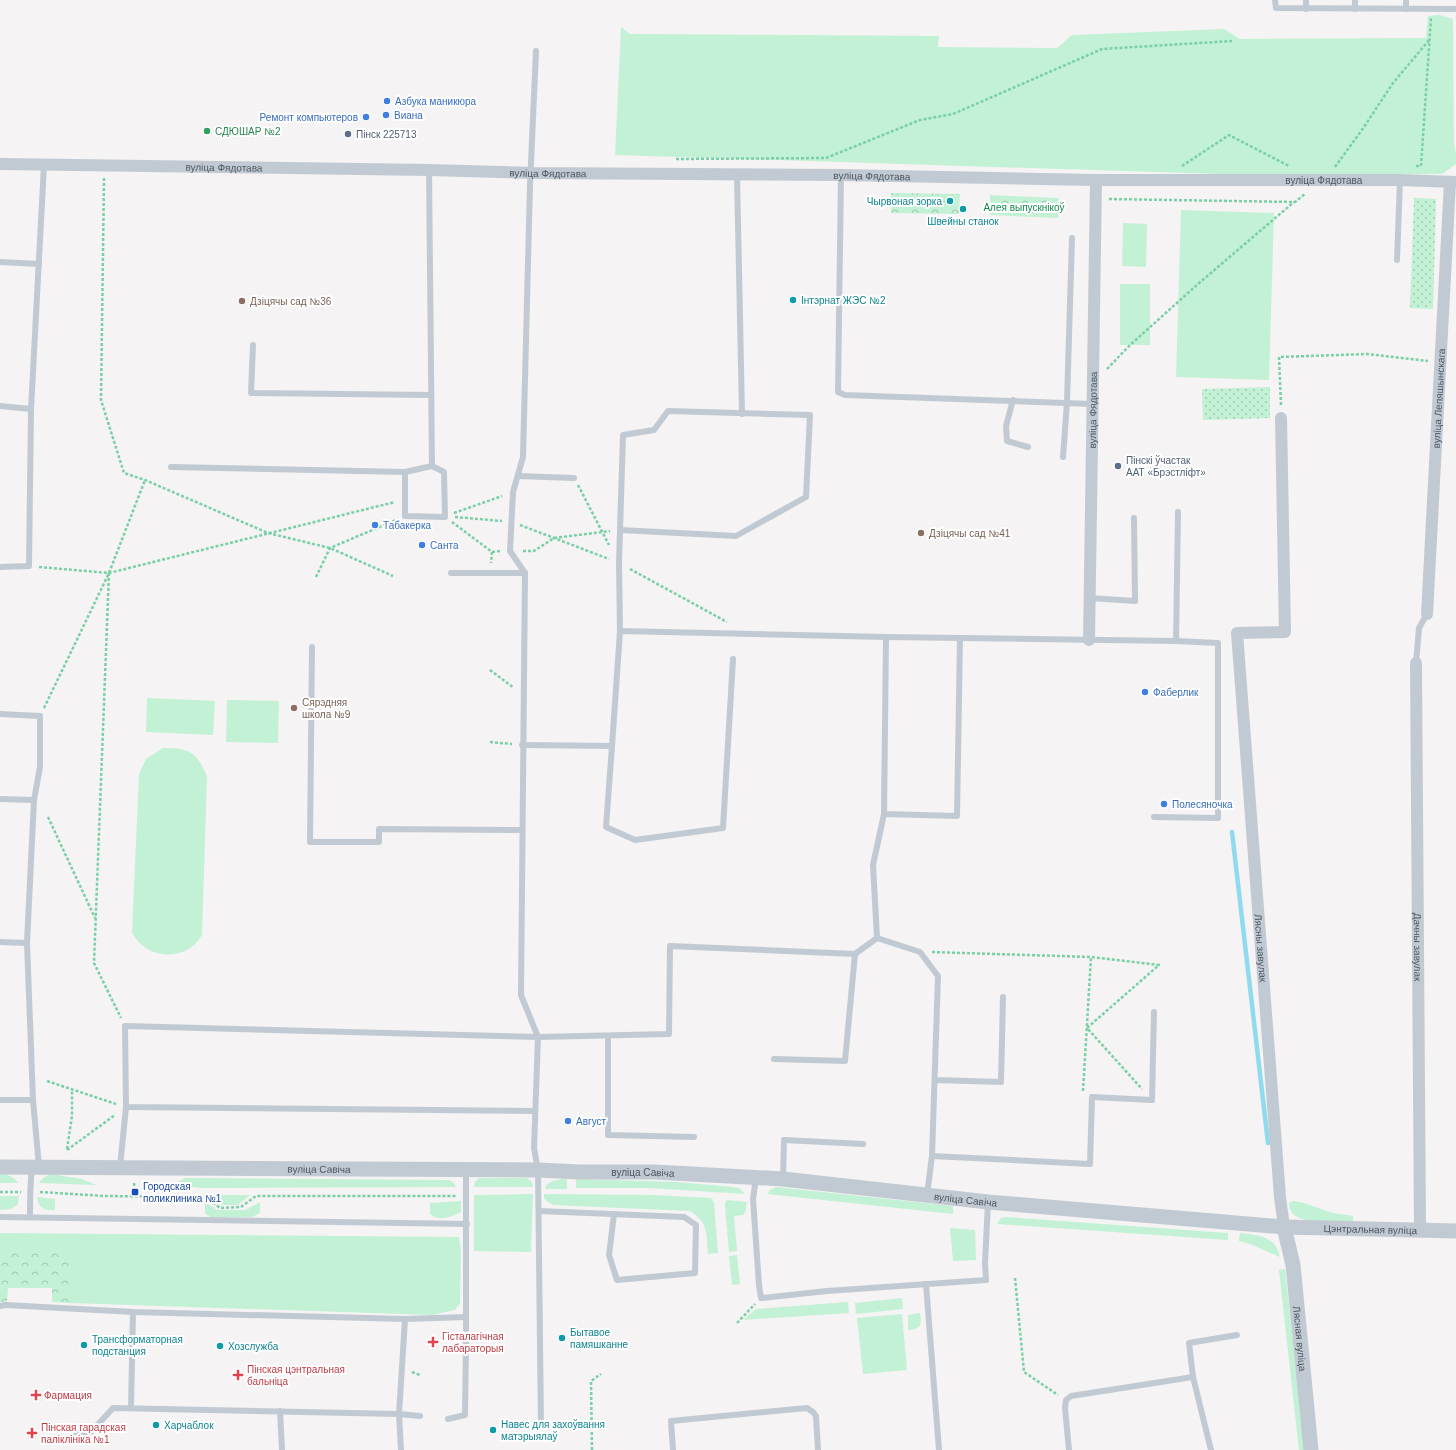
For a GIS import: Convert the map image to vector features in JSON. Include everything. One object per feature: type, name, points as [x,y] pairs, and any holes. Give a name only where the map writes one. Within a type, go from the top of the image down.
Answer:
[{"type":"street","name":"вуліца Фядотава","points":[[0,164],[429,170],[532,173],[841,175],[1096,180],[1400,180],[1453,182]]},
{"type":"street","name":"вуліца Фядотава","points":[[1089,640],[1096,180]]},
{"type":"street","name":"вуліца Лепяшынскага","points":[[1427,614],[1440,363],[1453,182]]},
{"type":"street","name":"Лясны завулак","points":[[1281,418],[1285,632],[1237,633],[1280,1197],[1284,1227]]},
{"type":"street","name":"Дачны завулак","points":[[1416,663],[1420,1230]]},
{"type":"street","name":"вуліца Савіча","points":[[0,1167],[655,1172],[783,1179],[988,1202],[1284,1227]]},
{"type":"street","name":"Цэнтральная вуліца","points":[[1284,1227],[1456,1231]]},
{"type":"street","name":"Лясная вуліца","points":[[1284,1227],[1293,1265],[1311,1450]]},
{"type":"lane","points":[[1275,0],[1276,8],[1456,9]]},
{"type":"lane","points":[[1306,0],[1306,9]]},
{"type":"lane","points":[[1355,0],[1355,9]]},
{"type":"lane","points":[[1406,0],[1406,9]]},
{"type":"lane","points":[[536,51],[523,457],[513,492],[510,551],[525,573],[522,745],[521,995],[538,1037],[534,1148],[538,1170],[540,1427]]},
{"type":"lane","points":[[0,567],[29,566],[31,409],[44,165]]},
{"type":"lane","points":[[429,170],[432,466]]},
{"type":"lane","points":[[737,175],[742,414]]},
{"type":"lane","points":[[841,175],[838,392],[845,395],[1092,404]]},
{"type":"lane","points":[[1397,260],[1400,180]]},
{"type":"lane","points":[[1063,458],[1067,402],[1072,238]]},
{"type":"lane","points":[[0,262],[39,264]]},
{"type":"lane","points":[[253,344],[251,393],[431,395]]},
{"type":"lane","points":[[1013,400],[1006,426],[1007,441],[1028,447]]},
{"type":"lane","points":[[0,406],[31,409]]},
{"type":"lane","points":[[620,530],[736,536],[806,497],[810,415],[668,411],[654,430],[623,435],[620,530],[619,563],[620,631],[606,827],[635,840],[723,828],[733,659]]},
{"type":"lane","points":[[171,467],[405,472],[432,466],[444,472],[445,517],[405,516],[405,472]]},
{"type":"lane","points":[[518,476],[574,478]]},
{"type":"lane","points":[[1176,641],[1178,512]]},
{"type":"lane","points":[[1090,598],[1135,601],[1134,518]]},
{"type":"lane","points":[[452,573],[525,573]]},
{"type":"lane","points":[[1416,663],[1419,628],[1427,614]]},
{"type":"lane","points":[[620,631],[1218,643],[1218,818],[1154,817]]},
{"type":"lane","points":[[877,938],[873,865],[884,814],[886,637]]},
{"type":"lane","points":[[884,814],[957,816],[960,638]]},
{"type":"lane","points":[[312,647],[310,842],[379,842],[379,829],[522,830]]},
{"type":"lane","points":[[0,714],[40,716],[40,767],[34,800],[27,943],[35,1167],[29,1187],[31,1192],[30,1216]]},
{"type":"lane","points":[[522,745],[612,746]]},
{"type":"lane","points":[[0,799],[34,800]]},
{"type":"lane","points":[[877,938],[920,952],[938,976],[932,1156],[927,1195]]},
{"type":"lane","points":[[120,1168],[126,1107],[125,1026],[538,1037],[669,1034],[670,946],[855,954],[877,938]]},
{"type":"lane","points":[[0,942],[27,943]]},
{"type":"lane","points":[[774,1058],[845,1061],[855,954]]},
{"type":"lane","points":[[935,1080],[1001,1082],[1003,997]]},
{"type":"lane","points":[[932,1156],[1090,1164],[1092,1097],[1152,1100],[1154,1012]]},
{"type":"lane","points":[[608,1036],[608,1135],[694,1137]]},
{"type":"lane","points":[[0,1100],[32,1100]]},
{"type":"lane","points":[[126,1107],[535,1111]]},
{"type":"lane","points":[[783,1179],[784,1140],[863,1144]]},
{"type":"lane","points":[[466,1170],[466,1329]]},
{"type":"lane","points":[[756,1177],[753,1199],[761,1298],[827,1291],[986,1280],[985,1263],[988,1202]]},
{"type":"lane","points":[[538,1211],[614,1214],[684,1217],[696,1225],[695,1273],[617,1280],[609,1255],[614,1214]]},
{"type":"lane","points":[[0,1217],[30,1216],[467,1224]]},
{"type":"lane","points":[[926,1284],[939,1450]]},
{"type":"lane","points":[[0,1306],[6,1305],[133,1312],[405,1320],[466,1317]]},
{"type":"lane","points":[[131,1408],[133,1312]]},
{"type":"lane","points":[[401,1450],[399,1414],[405,1320]]},
{"type":"lane","points":[[1210,1450],[1193,1377],[1189,1343],[1237,1335]]},
{"type":"lane","points":[[448,1419],[465,1415],[466,1342]]},
{"type":"lane","points":[[1069,1450],[1065,1408],[1066,1400],[1071,1396],[1193,1377]]},
{"type":"lane","points":[[74,1433],[91,1432],[114,1408],[399,1414],[420,1416]]},
{"type":"lane","points":[[673,1450],[671,1421],[807,1408],[816,1416],[818,1450]]},
{"type":"lane","points":[[280,1411],[282,1450]]},
{"type":"path","points":[[1421,166],[1431,9]]},
{"type":"path","points":[[1092,385],[1129,346],[1335,167],[1393,83],[1430,39]]},
{"type":"path","points":[[675,159],[826,158],[920,120],[954,114],[1102,49],[1232,41]]},
{"type":"path","points":[[1187,169],[1179,168],[1229,135],[1293,168],[1285,168]]},
{"type":"path","points":[[826,158],[831,160]]},
{"type":"path","points":[[105,165],[101,400],[124,473],[145,480],[268,533],[330,548],[393,576]]},
{"type":"path","points":[[1328,167],[1335,167]]},
{"type":"path","points":[[1096,199],[1295,202]]},
{"type":"path","points":[[1281,418],[1279,357],[1368,354],[1440,363]]},
{"type":"path","points":[[574,478],[619,563]]},
{"type":"path","points":[[40,716],[53,692],[109,573],[145,480]]},
{"type":"path","points":[[445,517],[513,492]]},
{"type":"path","points":[[29,566],[109,573],[405,500]]},
{"type":"path","points":[[316,577],[330,548],[405,516]]},
{"type":"path","points":[[445,517],[512,522],[619,563],[727,623]]},
{"type":"path","points":[[445,517],[492,552],[491,573]]},
{"type":"path","points":[[534,551],[554,538],[620,530]]},
{"type":"path","points":[[109,573],[94,963],[125,1026]]},
{"type":"path","points":[[490,670],[515,689],[523,690]]},
{"type":"path","points":[[490,742],[522,745]]},
{"type":"path","points":[[48,817],[95,919]]},
{"type":"path","points":[[920,952],[1091,957],[1159,965],[1087,1028]]},
{"type":"path","points":[[1083,1092],[1091,957]]},
{"type":"path","points":[[1087,1028],[1152,1100]]},
{"type":"path","points":[[47,1081],[126,1107]]},
{"type":"path","points":[[72,1089],[72,1116],[67,1150],[126,1107]]},
{"type":"path","points":[[0,1192],[104,1196],[206,1197],[220,1208],[241,1207],[256,1196],[466,1195]]},
{"type":"path","points":[[1015,1278],[1024,1372],[1066,1400]]},
{"type":"path","points":[[592,1450],[591,1381],[601,1374]]},
{"type":"green space","points":[[1439,15],[1453,19],[1454,143],[1456,153],[1456,164],[1442,174],[1219,174],[615,155],[621,27],[630,34],[939,36],[938,47],[1057,48],[1072,35],[1224,29],[1240,39],[1426,38],[1428,16]]},
{"type":"green space","name":"Алея выпускнікоў","points":[[891,193],[960,194],[959,214],[891,213]]},
{"type":"green space","name":"Алея выпускнікоў","points":[[990,195],[1059,198],[1058,218],[990,215]]},
{"type":"green space","points":[[1414,198],[1436,199],[1433,309],[1410,308]]},
{"type":"green space","points":[[1181,210],[1274,213],[1269,380],[1176,377]]},
{"type":"green space","points":[[1123,223],[1147,224],[1146,267],[1122,266]]},
{"type":"green space","points":[[1120,284],[1150,284],[1150,345],[1120,345]]},
{"type":"green space","points":[[1270,387],[1270,418],[1203,420],[1202,389]]},
{"type":"green space","points":[[147,698],[215,701],[213,735],[146,732]]},
{"type":"green space","points":[[227,700],[279,701],[278,743],[226,742]]},
{"type":"green space","points":[[163,748],[180,749],[191,753],[200,762],[207,777],[202,935],[189,949],[176,954],[161,954],[154,952],[139,942],[132,933],[139,774],[146,759]]},
{"type":"green space","points":[[0,1174],[10,1176],[18,1183],[0,1183]]},
{"type":"green space","points":[[50,1174],[82,1179],[96,1185],[39,1183]]},
{"type":"green space","points":[[185,1178],[449,1180],[454,1183],[456,1187],[200,1188],[176,1183]]},
{"type":"green space","points":[[479,1178],[527,1178],[532,1182],[533,1187],[474,1187],[475,1182]]},
{"type":"green space","points":[[561,1179],[567,1179],[567,1189],[545,1189],[547,1184]]},
{"type":"green space","points":[[576,1179],[677,1182],[739,1188],[745,1194],[649,1188],[576,1188]]},
{"type":"green space","points":[[776,1187],[953,1206],[953,1214],[767,1194],[770,1190]]},
{"type":"green space","points":[[533,1194],[531,1252],[474,1251],[474,1195]]},
{"type":"green space","points":[[544,1194],[653,1195],[711,1198],[714,1203],[718,1253],[708,1254],[704,1224],[690,1211],[553,1205],[544,1198]]},
{"type":"green space","points":[[213,1195],[250,1195],[238,1205],[222,1205]]},
{"type":"green space","points":[[0,1196],[19,1196],[18,1204],[11,1209],[0,1210]]},
{"type":"green space","points":[[37,1197],[55,1199],[55,1210],[48,1210],[40,1206]]},
{"type":"green space","points":[[727,1200],[747,1202],[743,1215],[734,1216],[737,1251],[729,1252],[725,1206],[725,1202]]},
{"type":"green space","points":[[461,1201],[461,1212],[453,1216],[437,1218],[430,1214],[430,1203]]},
{"type":"green space","points":[[1293,1201],[1304,1203],[1333,1213],[1353,1216],[1353,1222],[1314,1222],[1304,1220],[1296,1216],[1291,1211],[1289,1203]]},
{"type":"green space","points":[[205,1202],[217,1210],[245,1210],[260,1202],[260,1213],[252,1217],[210,1217],[205,1213]]},
{"type":"green space","points":[[1006,1217],[1228,1233],[1228,1240],[997,1224],[1001,1218]]},
{"type":"green space","points":[[950,1228],[975,1230],[976,1260],[953,1261]]},
{"type":"green space","points":[[0,1233],[459,1237],[461,1251],[460,1303],[455,1310],[432,1315],[70,1303],[70,1251],[0,1251]]},
{"type":"green space","points":[[1240,1233],[1260,1236],[1270,1241],[1275,1245],[1280,1257],[1250,1244],[1239,1241]]},
{"type":"green space","points":[[0,1251],[70,1251],[70,1303],[52,1302],[52,1288],[8,1288],[7,1302],[0,1302]]},
{"type":"green space","points":[[737,1255],[740,1284],[732,1285],[729,1256]]},
{"type":"green space","points":[[1285,1269],[1305,1450],[1299,1450],[1279,1270]]},
{"type":"green space","points":[[902,1298],[903,1309],[856,1314],[855,1303]]},
{"type":"green space","points":[[848,1302],[849,1313],[743,1320],[756,1309]]},
{"type":"green space","points":[[920,1313],[920,1326],[916,1329],[908,1330],[908,1315]]},
{"type":"green space","points":[[902,1314],[907,1370],[863,1374],[857,1318]]},
{"type":"waterway","points":[[1232,832],[1268,1143]]},
{"type":"place","name":"Азбука маникюра","points":[[387,101]]},
{"type":"place","name":"Виана","points":[[386,115]]},
{"type":"place","name":"Ремонт компьютеров","points":[[366,117]]},
{"type":"place","name":"СДЮШАР №2","points":[[207,131]]},
{"type":"place","name":"Пінск 225713","points":[[348,134]]},
{"type":"place","name":"Чырвоная зорка","points":[[950,201]]},
{"type":"place","name":"Швейны станок","points":[[963,209]]},
{"type":"place","name":"Інтэрнат ЖЭС №2","points":[[793,300]]},
{"type":"place","name":"Дзіцячы сад №36","points":[[242,301]]},
{"type":"place","name":"Пінскі ўчастак ААТ «Брэстліфт»","points":[[1118,466]]},
{"type":"place","name":"Табакерка","points":[[375,525]]},
{"type":"place","name":"Дзіцячы сад №41","points":[[921,533]]},
{"type":"place","name":"Санта","points":[[422,545]]},
{"type":"place","name":"Фаберлик","points":[[1145,692]]},
{"type":"place","name":"Сярэдняя школа №9","points":[[294,708]]},
{"type":"place","name":"Полесяночка","points":[[1164,804]]},
{"type":"place","name":"Август","points":[[568,1121]]},
{"type":"place","name":"Городская поликлиника №1","points":[[135,1192]]},
{"type":"place","name":"Бытавое памяшканне","points":[[562,1338]]},
{"type":"place","name":"Гісталагічная лабараторыя","points":[[433,1342]]},
{"type":"place","name":"Трансформаторная подстанция","points":[[84,1345]]},
{"type":"place","name":"Хозслужба","points":[[220,1346]]},
{"type":"place","name":"Пінская цэнтральная бальніца","points":[[238,1375]]},
{"type":"place","name":"Фармация","points":[[36,1395]]},
{"type":"place","name":"Харчаблок","points":[[156,1425]]},
{"type":"place","name":"Навес для захоўвання матэрыялаў","points":[[493,1430]]},
{"type":"place","name":"Пінская гарадская паліклініка №1","points":[[32,1433]]}]
